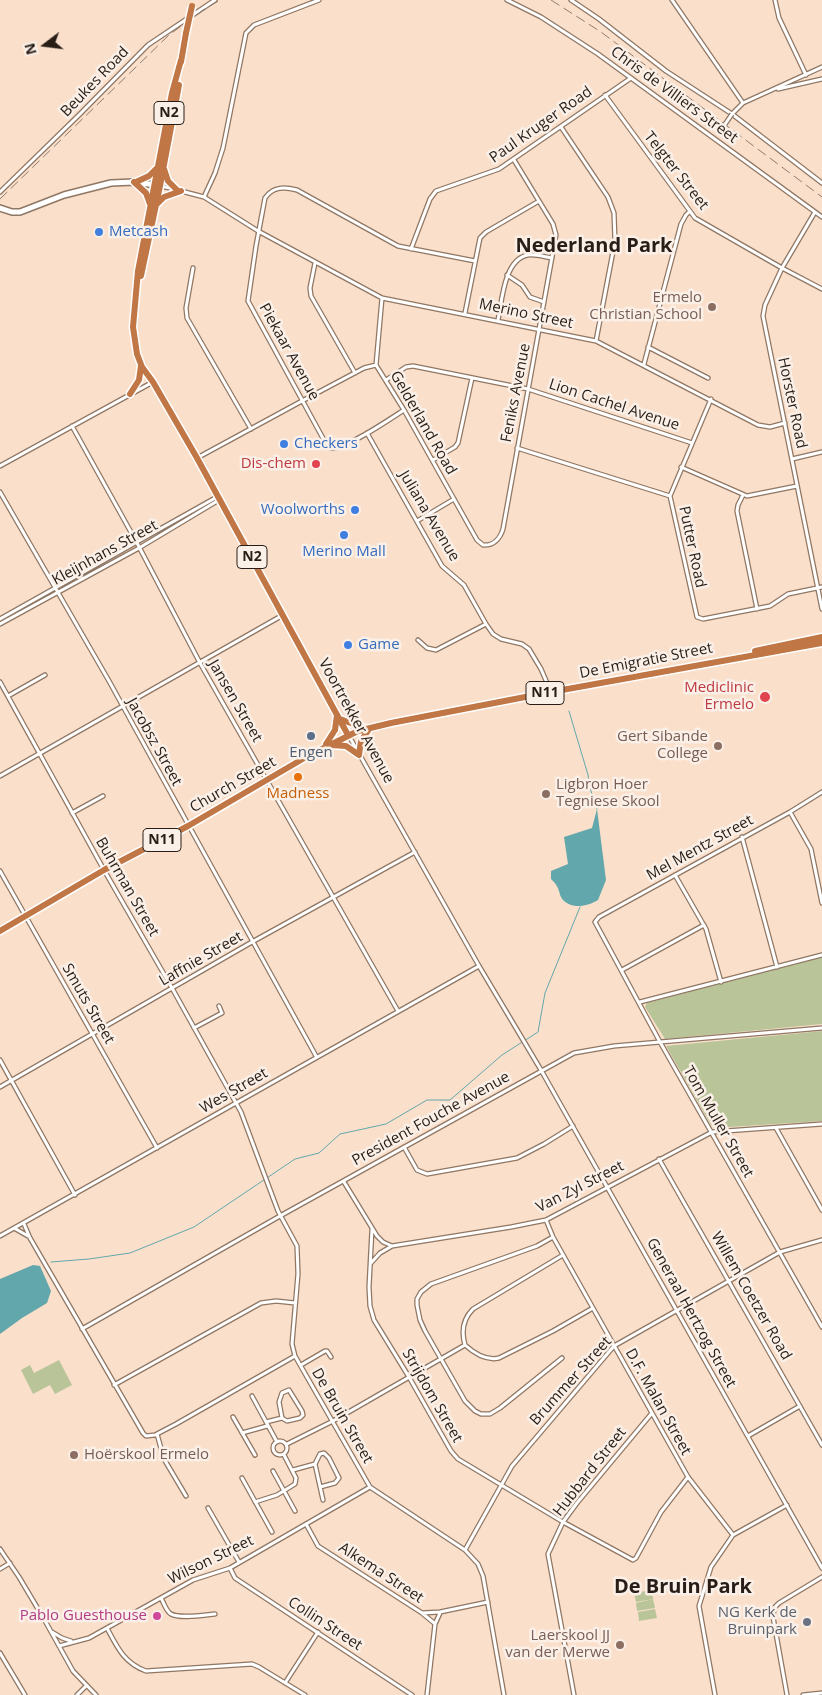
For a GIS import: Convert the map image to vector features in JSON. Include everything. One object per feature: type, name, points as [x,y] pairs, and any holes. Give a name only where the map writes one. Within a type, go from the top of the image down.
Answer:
[{"type":"highway","name":"N2","points":[[153,382],[141,364],[135,344],[133,327],[138,271],[161,168],[176,79],[193,3]]},
{"type":"highway","points":[[161,168],[168,181],[179,190],[164,197],[153,206],[146,193],[135,182],[161,168]]},
{"type":"highway","points":[[130,394],[139,380],[141,364]]},
{"type":"highway","name":"Voortrekker Avenue","points":[[153,382],[198,458],[348,735]]},
{"type":"highway","name":"De Emigratie Street","points":[[742,656],[755,651],[822,636]]},
{"type":"highway","name":"De Emigratie Street","points":[[348,735],[368,728],[551,692],[822,642]]},
{"type":"highway","points":[[338,716],[368,728],[360,741],[360,755],[346,746],[327,746],[335,730],[338,716]]},
{"type":"highway","name":"Church Street","points":[[0,932],[104,870],[188,826],[267,779],[348,735]]},
{"type":"street","name":"Beukes Road","points":[[0,192],[74,121],[143,50],[215,0]]},
{"type":"street","points":[[204,197],[223,148],[246,33],[254,25],[319,0]]},
{"type":"street","name":"Chris de Villiers Street","points":[[507,0],[541,17],[630,78],[822,217]]},
{"type":"street","points":[[571,0],[594,15],[680,81],[732,114],[822,183]]},
{"type":"street","points":[[672,0],[743,102]]},
{"type":"street","points":[[775,0],[779,18],[806,75]]},
{"type":"street","points":[[714,139],[743,102],[822,67]]},
{"type":"street","name":"Paul Kruger Road","points":[[411,249],[430,199],[436,191],[493,173],[561,128],[605,94],[630,78]]},
{"type":"street","points":[[775,89],[822,80]]},
{"type":"street","name":"Telgter Street","points":[[605,94],[690,212],[704,224],[822,289]]},
{"type":"street","points":[[561,128],[611,203],[614,213],[615,241],[596,341]]},
{"type":"street","name":"Feniks Avenue","points":[[488,545],[497,540],[502,532],[556,232],[514,160]]},
{"type":"street","points":[[0,208],[12,212],[20,212],[64,195],[119,182],[157,185]]},
{"type":"street","name":"Merino Street","points":[[157,185],[204,197],[258,231],[382,298],[465,313],[596,341],[762,426],[770,427],[785,424]]},
{"type":"street","name":"Piekaar Avenue","points":[[367,433],[337,448],[331,448],[325,442],[248,301],[258,231],[265,198],[268,193],[276,188],[285,187],[297,190],[383,239],[398,246],[411,249]]},
{"type":"street","points":[[465,313],[478,241],[483,234],[539,201]]},
{"type":"street","points":[[644,364],[681,224],[690,212]]},
{"type":"street","name":"Horster Road","points":[[815,212],[782,268],[764,309],[763,316],[822,609]]},
{"type":"street","points":[[411,249],[475,261]]},
{"type":"street","points":[[498,320],[510,268],[524,256],[533,255],[552,258]]},
{"type":"street","points":[[315,263],[310,288],[311,296],[355,373]]},
{"type":"street","points":[[193,268],[186,308],[187,318],[251,429]]},
{"type":"street","points":[[507,275],[522,285],[530,297],[544,302]]},
{"type":"street","name":"Gelderland Road","points":[[382,298],[376,365],[433,460],[477,540],[483,545],[488,545]]},
{"type":"street","points":[[648,347],[708,378]]},
{"type":"street","points":[[198,458],[355,373],[376,365]]},
{"type":"street","name":"Lion Cachel Avenue","points":[[386,380],[411,366],[528,389],[692,443]]},
{"type":"street","points":[[433,460],[455,447],[458,443],[472,378]]},
{"type":"street","points":[[0,466],[153,382]]},
{"type":"street","name":"Putter Road","points":[[711,399],[670,496],[697,617],[703,619],[757,609]]},
{"type":"street","points":[[367,433],[404,410]]},
{"type":"street","name":"Jansen Street","points":[[72,426],[137,543],[200,664],[398,1011]]},
{"type":"street","name":"Juliana Avenue","points":[[367,433],[440,562],[464,586],[486,624],[497,637],[522,644],[526,647],[541,669],[551,692]]},
{"type":"street","points":[[517,448],[670,496]]},
{"type":"street","points":[[792,458],[822,452]]},
{"type":"street","points":[[682,467],[743,495],[751,496],[797,486]]},
{"type":"street","name":"Jacobsz Street","points":[[0,492],[123,707],[316,1056]]},
{"type":"street","points":[[743,495],[738,505],[738,515],[757,609],[772,606],[788,594],[822,587]]},
{"type":"street","name":"Kleijnhans Street","points":[[0,619],[219,498]]},
{"type":"street","name":"Kleijnhans Street","points":[[0,624],[139,548],[219,498]]},
{"type":"street","points":[[417,521],[454,499]]},
{"type":"street","points":[[0,776],[200,664],[284,614]]},
{"type":"street","points":[[418,640],[429,649],[437,650],[486,624]]},
{"type":"street","points":[[8,696],[45,675]]},
{"type":"street","name":"Buhrman Street","points":[[0,682],[235,1104]]},
{"type":"street","name":"Voortrekker Avenue","points":[[348,735],[479,966],[541,1070]]},
{"type":"street","name":"Mel Mentz Street","points":[[596,928],[596,919],[790,812],[822,792]]},
{"type":"street","points":[[72,813],[104,796]]},
{"type":"street","points":[[790,812],[811,849],[822,903]]},
{"type":"street","points":[[742,837],[777,967]]},
{"type":"street","name":"Laffnie Street","points":[[0,1087],[252,942],[414,852]]},
{"type":"street","name":"Smuts Street","points":[[0,871],[157,1148]]},
{"type":"street","points":[[675,875],[704,925],[721,982]]},
{"type":"street","points":[[622,970],[704,925]]},
{"type":"street","name":"Tom Muller Street","points":[[596,928],[622,970],[660,1042],[822,1326]]},
{"type":"street","points":[[640,1002],[822,955]]},
{"type":"street","name":"Wes Street","points":[[0,1236],[235,1104],[316,1056],[479,966]]},
{"type":"street","points":[[194,1028],[222,1013],[220,1006]]},
{"type":"street","name":"President Fouche Avenue","points":[[82,1329],[541,1070],[581,1050],[822,1028]]},
{"type":"street","points":[[0,1060],[75,1195]]},
{"type":"street","name":"Generaal Hertzog Street","points":[[541,1070],[822,1568]]},
{"type":"street","name":"De Bruin Street","points":[[235,1104],[241,1112],[280,1216],[297,1246],[298,1258],[292,1344],[294,1356],[301,1365],[370,1487],[465,1550],[481,1569],[504,1695]]},
{"type":"street","name":"Van Zyl Street","points":[[392,1246],[546,1220],[712,1132],[822,1124]]},
{"type":"street","points":[[404,1147],[417,1170],[422,1173],[429,1173],[517,1158],[572,1126]]},
{"type":"street","points":[[776,1128],[822,1210]]},
{"type":"street","name":"Willem Coetzer Road","points":[[659,1159],[822,1445]]},
{"type":"street","points":[[344,1182],[380,1240],[392,1246]]},
{"type":"street","name":"D.F. Malan Street","points":[[546,1220],[563,1255],[688,1477],[732,1535]]},
{"type":"street","points":[[24,1224],[30,1238],[114,1386],[146,1436],[157,1434],[294,1356]]},
{"type":"street","points":[[14,1228],[21,1230],[30,1238]]},
{"type":"street","name":"Strijdom Street","points":[[372,1229],[369,1298],[374,1320],[454,1455],[502,1486],[631,1560],[636,1558],[661,1512],[688,1477]]},
{"type":"street","points":[[553,1236],[535,1247],[431,1284],[418,1296],[417,1305],[420,1320],[465,1402],[475,1411],[487,1414],[506,1404],[562,1358]]},
{"type":"street","name":"Brummer Street","points":[[465,1550],[517,1459],[614,1346],[780,1252],[822,1240]]},
{"type":"street","points":[[370,1263],[380,1253],[392,1246]]},
{"type":"street","points":[[563,1255],[473,1309],[464,1323],[465,1345],[484,1358],[499,1358],[553,1331],[593,1308]]},
{"type":"street","points":[[114,1386],[262,1303],[276,1301],[295,1303]]},
{"type":"street","points":[[287,1444],[333,1421],[465,1345]]},
{"type":"street","points":[[301,1365],[327,1351],[331,1357]]},
{"type":"street","points":[[289,1390],[303,1415],[300,1418],[287,1421],[282,1418],[279,1400],[282,1393],[289,1390]]},
{"type":"street","points":[[252,1396],[277,1442]]},
{"type":"street","points":[[748,1436],[800,1406]]},
{"type":"street","name":"Hubbard Street","points":[[574,1695],[548,1558],[550,1548],[563,1522],[576,1503],[652,1413]]},
{"type":"street","points":[[233,1417],[255,1455]]},
{"type":"street","points":[[242,1433],[282,1418]]},
{"type":"street","points":[[157,1434],[161,1453],[186,1496]]},
{"type":"street","points":[[283,1441],[287,1444],[288,1451],[284,1455],[279,1456],[274,1452],[273,1447],[277,1442],[283,1441]]},
{"type":"street","points":[[320,1487],[339,1480],[325,1454],[320,1454],[315,1464],[320,1487],[324,1500]]},
{"type":"street","points":[[254,1502],[284,1492],[297,1481],[284,1455]]},
{"type":"street","points":[[293,1470],[315,1464]]},
{"type":"street","points":[[273,1471],[295,1511]]},
{"type":"street","points":[[242,1478],[272,1532]]},
{"type":"street","name":"Wilson Street","points":[[59,1646],[89,1638],[198,1577],[230,1568],[370,1487]]},
{"type":"street","points":[[715,1695],[699,1606],[713,1562],[732,1535],[787,1505]]},
{"type":"street","points":[[208,1508],[239,1562]]},
{"type":"street","name":"Alkema Street","points":[[306,1524],[314,1541],[321,1548],[422,1613],[440,1612],[488,1602]]},
{"type":"street","points":[[0,1548],[52,1632],[73,1671],[96,1695]]},
{"type":"street","points":[[0,1569],[10,1563]]},
{"type":"street","name":"Collin Street","points":[[230,1568],[239,1581],[412,1695]]},
{"type":"street","points":[[787,1695],[773,1617],[774,1608],[779,1602],[822,1577]]},
{"type":"street","points":[[161,1598],[167,1610],[173,1615],[215,1614]]},
{"type":"street","points":[[427,1695],[435,1624],[440,1612]]},
{"type":"street","points":[[422,1613],[435,1624]]},
{"type":"street","points":[[107,1628],[126,1660],[146,1671],[157,1672],[249,1664],[259,1667],[305,1695]]},
{"type":"street","points":[[52,1632],[62,1638],[74,1641]]},
{"type":"street","points":[[285,1682],[318,1632]]},
{"type":"street","points":[[0,1653],[25,1695]]},
{"type":"street","points":[[77,1695],[86,1686]]},
{"type":"street","points":[[802,1695],[822,1693]]},
{"type":"green space","points":[[822,957],[822,1024],[665,1039],[645,1007],[647,1003]]},
{"type":"green space","points":[[822,1031],[822,1121],[715,1128],[711,1125],[666,1046]]},
{"type":"green space","points":[[59,1360],[72,1385],[55,1394],[50,1385],[33,1394],[21,1370],[30,1365],[34,1373]]},
{"type":"green space","points":[[652,1590],[653,1599],[636,1602],[634,1593]]},
{"type":"green space","points":[[653,1599],[655,1608],[637,1611],[636,1603]]},
{"type":"green space","points":[[655,1609],[657,1618],[639,1621],[638,1612]]},
{"type":"water","points":[[597,809],[606,880],[598,900],[585,905],[571,905],[561,898],[556,885],[551,879],[551,871],[568,864],[564,837],[592,828]]},
{"type":"water","points":[[33,1265],[40,1266],[51,1291],[47,1303],[0,1334],[0,1279]]},
{"type":"waterway","points":[[569,711],[597,809]]},
{"type":"waterway","points":[[51,1262],[130,1253],[194,1227],[295,1159],[319,1153],[340,1134],[386,1124],[427,1100],[450,1100],[502,1055],[538,1032],[545,993],[580,907]]},
{"type":"railway","points":[[0,199],[169,35],[220,0]]},
{"type":"railway","points":[[551,0],[601,32],[822,197]]},
{"type":"place","name":"Metcash","points":[[99,232]]},
{"type":"place","name":"Ermelo Christian School","points":[[712,307]]},
{"type":"place","name":"Checkers","points":[[284,444]]},
{"type":"place","name":"Dis-chem","points":[[316,464]]},
{"type":"place","name":"Woolworths","points":[[355,510]]},
{"type":"place","name":"Merino Mall","points":[[344,535]]},
{"type":"place","name":"Game","points":[[348,645]]},
{"type":"place","name":"Mediclinic Ermelo","points":[[765,697]]},
{"type":"place","name":"Engen","points":[[311,736]]},
{"type":"place","name":"Gert Sibande College","points":[[718,746]]},
{"type":"place","name":"Madness","points":[[298,777]]},
{"type":"place","name":"Ligbron Hoer Tegniese Skool","points":[[546,794]]},
{"type":"place","name":"Hoërskool Ermelo","points":[[74,1455]]},
{"type":"place","name":"Pablo Guesthouse","points":[[157,1616]]},
{"type":"place","name":"NG Kerk de Bruinpark","points":[[807,1622]]},
{"type":"place","name":"Laerskool JJ van der Merwe","points":[[620,1645]]},
{"type":"district","name":"Nederland Park","points":[[594,246]]},
{"type":"district","name":"De Bruin Park","points":[[683,1587]]}]
